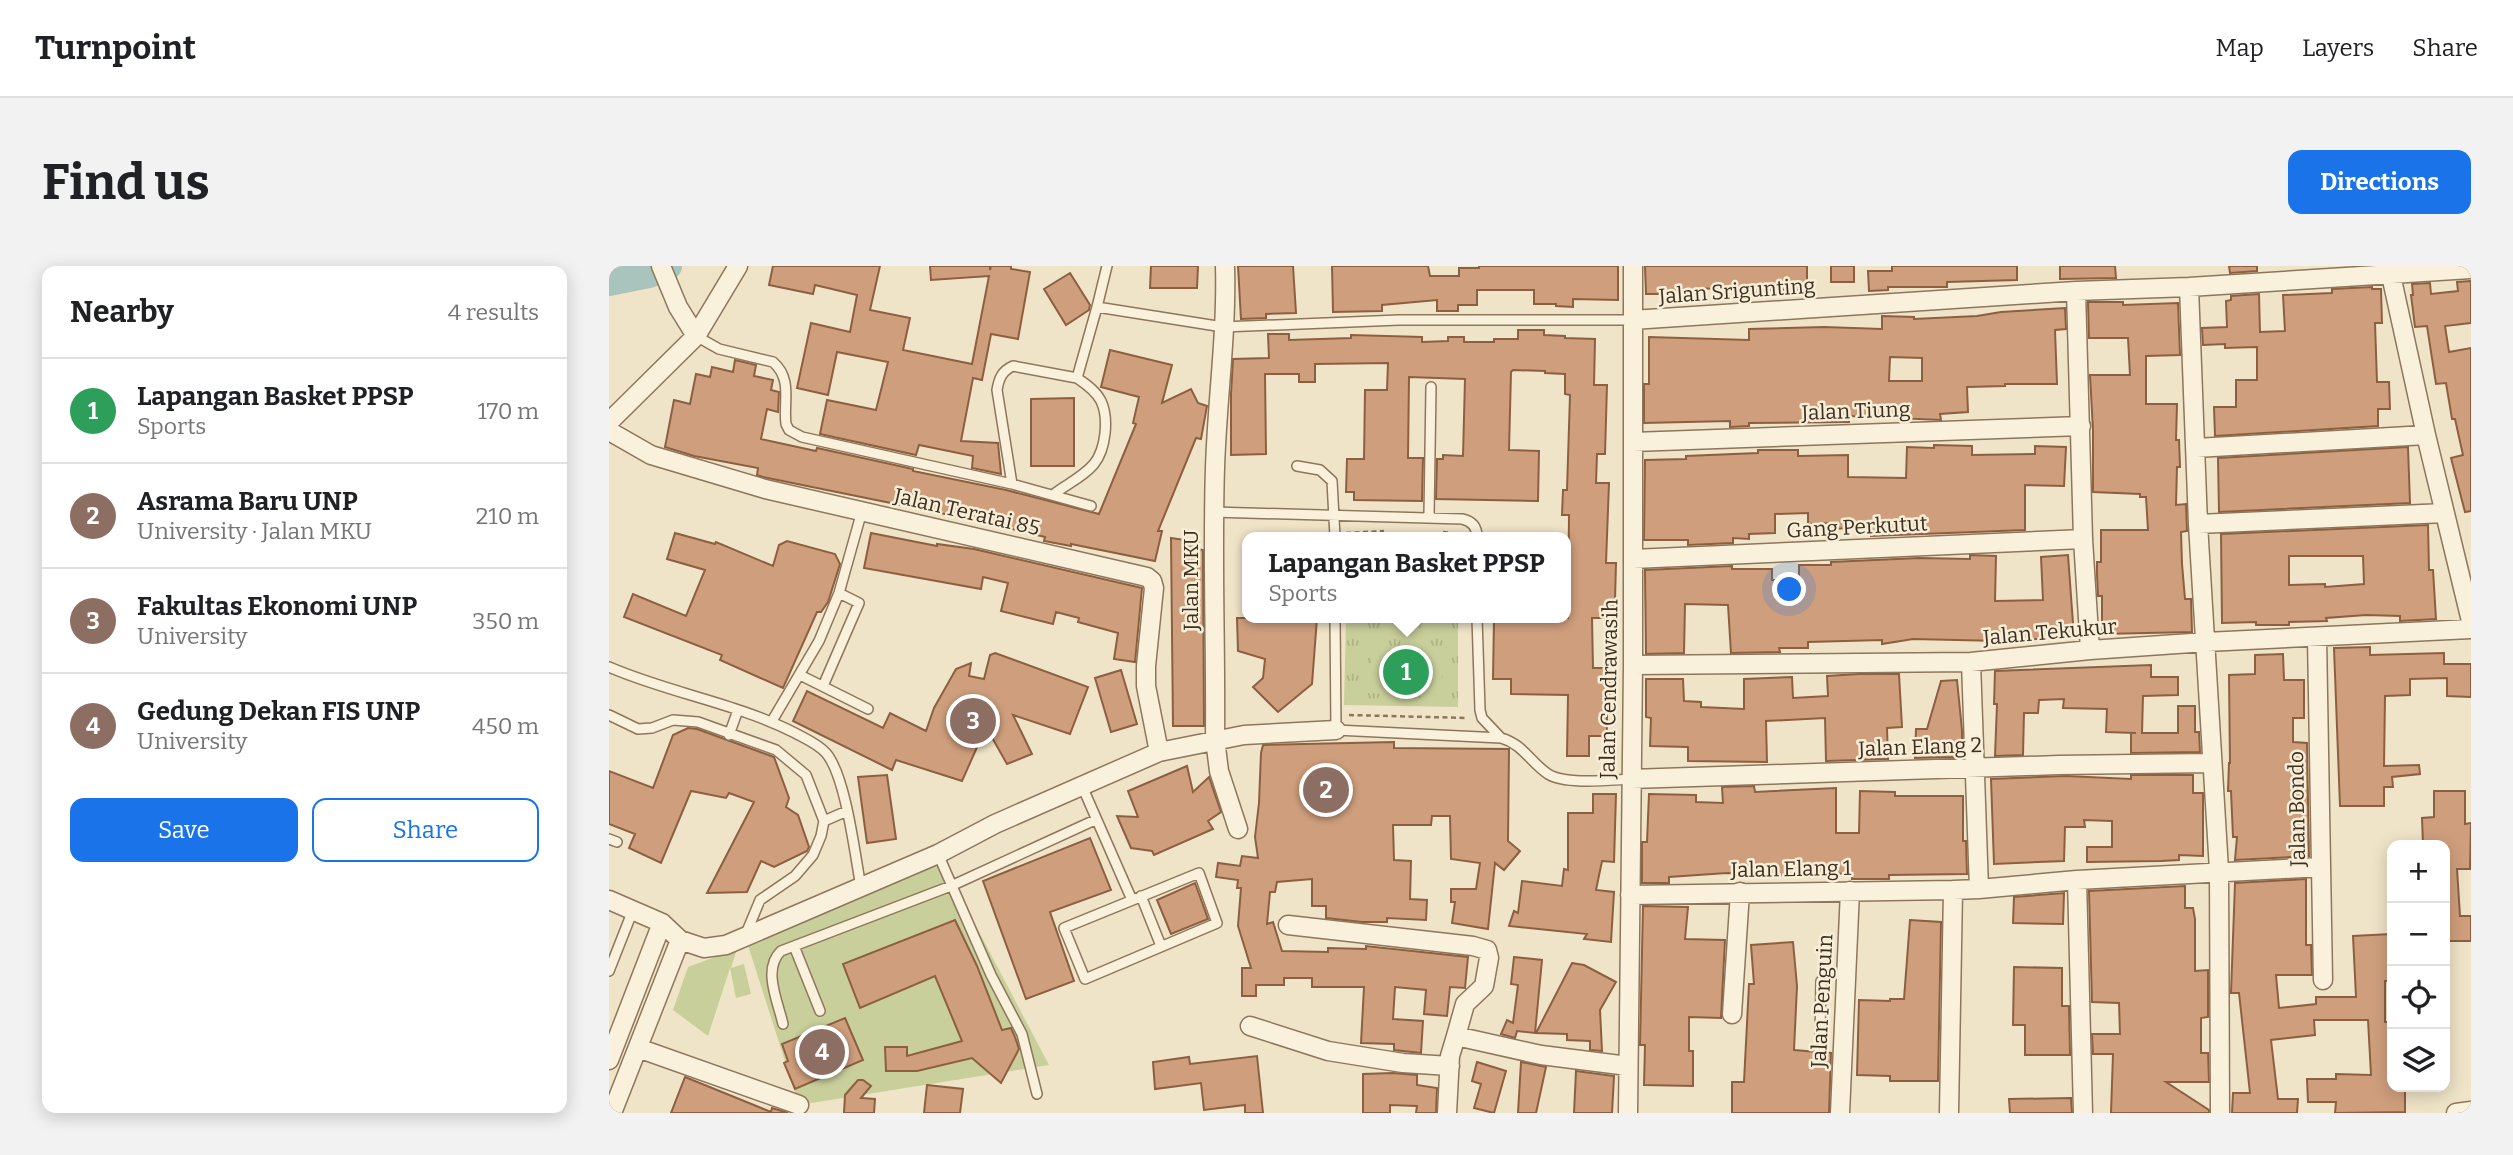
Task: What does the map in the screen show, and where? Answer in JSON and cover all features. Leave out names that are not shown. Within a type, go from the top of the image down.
[{"type":"street","points":[[661,266],[678,307],[696,337]]},
{"type":"street","points":[[609,422],[696,337],[738,266]]},
{"type":"street","name":"Jalan MKU","points":[[1225,266],[1213,512],[1215,739],[1219,771],[1238,829]]},
{"type":"street","name":"Jalan Cendrawasih","points":[[1628,1113],[1633,664],[1633,266]]},
{"type":"street","name":"Jalan Srigunting","points":[[1632,320],[2076,291],[2189,287],[2390,271],[2471,269]]},
{"type":"street","points":[[2390,271],[2471,621]]},
{"type":"street","points":[[2189,287],[2198,524],[2219,870],[2220,1113]]},
{"type":"street","points":[[2076,291],[2083,539],[2090,650]]},
{"type":"street","name":"Jalan Tiung","points":[[1633,442],[2081,426]]},
{"type":"street","name":"Jalan Teratai 85","points":[[609,431],[651,455],[765,489],[1147,577],[1154,588],[1146,686],[1159,752]]},
{"type":"street","points":[[2196,448],[2426,435]]},
{"type":"street","points":[[2198,524],[2445,513]]},
{"type":"street","name":"Gang Perkutut","points":[[1633,559],[2083,539]]},
{"type":"street","name":"Jalan Tekukur","points":[[1633,664],[1971,662],[2206,642],[2471,629]]},
{"type":"street","name":"Jalan Bondo","points":[[2317,637],[2323,980]]},
{"type":"street","points":[[1971,662],[1979,889]]},
{"type":"street","points":[[609,900],[662,923],[680,940],[704,948],[726,945],[938,854],[995,824],[1159,752],[1215,739],[1335,722]]},
{"type":"street","name":"Jalan Elang 2","points":[[1631,779],[2211,763]]},
{"type":"street","name":"Jalan Elang 1","points":[[1630,895],[1979,889],[2219,870],[2321,867]]},
{"type":"street","points":[[2077,880],[2083,1113]]},
{"type":"street","points":[[1949,1113],[1953,890]]},
{"type":"street","name":"Jalan Penguin","points":[[1840,1113],[1850,891]]},
{"type":"street","points":[[1732,1014],[1740,892]]},
{"type":"street","points":[[609,1060],[662,923]]},
{"type":"street","points":[[1288,925],[1473,946],[1487,950],[1489,958],[1484,986],[1465,1004],[1456,1036],[1450,1066],[1447,1113]]},
{"type":"street","points":[[612,1113],[680,940]]},
{"type":"street","points":[[1250,1026],[1328,1051],[1403,1063],[1450,1066]]},
{"type":"street","points":[[1456,1036],[1553,1057],[1628,1066]]},
{"type":"street","points":[[638,1048],[799,1105]]},
{"type":"street","points":[[2456,1113],[2471,1111]]},
{"type":"lane","points":[[1077,378],[1107,266]]},
{"type":"lane","points":[[1097,307],[1223,327],[1399,320],[1632,320]]},
{"type":"lane","points":[[696,337],[719,349],[773,362],[780,368],[786,384],[786,425],[794,434],[1013,484],[1091,506]]},
{"type":"lane","points":[[1013,484],[997,390],[998,380],[1004,370],[1020,366],[1077,378],[1101,400],[1104,418],[1101,452],[1092,467],[1054,494]]},
{"type":"lane","points":[[1429,516],[1431,387]]},
{"type":"lane","points":[[1297,466],[1320,470],[1332,481],[1338,532]]},
{"type":"lane","points":[[772,722],[819,641],[839,593],[862,512]]},
{"type":"lane","points":[[1213,512],[1429,516],[1468,520],[1476,532]]},
{"type":"lane","points":[[823,686],[859,603],[839,593]]},
{"type":"lane","points":[[1335,623],[1335,722],[1501,738],[1513,741],[1523,748],[1540,767],[1555,778],[1631,779]]},
{"type":"lane","points":[[1478,623],[1478,696],[1482,718],[1501,738]]},
{"type":"lane","points":[[609,667],[643,681],[682,691],[772,722],[810,741],[827,754],[837,774],[847,811],[861,887]]},
{"type":"lane","points":[[800,675],[868,709]]},
{"type":"lane","points":[[729,735],[737,710]]},
{"type":"lane","points":[[609,715],[638,729],[677,720],[698,722],[776,750],[806,775],[824,821],[821,836],[813,855],[795,876],[760,900],[745,936]]},
{"type":"lane","points":[[1082,786],[1095,820],[1161,946]]},
{"type":"lane","points":[[824,821],[847,811]]},
{"type":"lane","points":[[783,1024],[772,967],[776,955],[951,886],[1095,820]]},
{"type":"lane","points":[[938,854],[991,975],[1022,1034],[1037,1094]]},
{"type":"lane","points":[[1199,873],[1217,923],[1161,946],[1085,979],[1064,928],[1199,873]]},
{"type":"lane","points":[[609,971],[633,910]]},
{"type":"lane","points":[[794,946],[820,1011]]},
{"type":"lane","points":[[1820,1039],[1821,981]]},
{"type":"lane","points":[[1821,1013],[1843,1014]]},
{"type":"path","points":[[1348,532],[1394,530]]},
{"type":"path","points":[[1440,531],[1447,532]]},
{"type":"path","points":[[1335,722],[1472,718],[1485,721]]},
{"type":"green space","points":[[1346,623],[1458,623],[1458,707],[1344,705]]},
{"type":"green space","points":[[1372,647],[1443,651],[1441,697],[1369,693]]},
{"type":"green space","points":[[938,854],[1049,1065],[799,1105],[745,936]]},
{"type":"green space","points":[[737,949],[731,968],[744,964],[751,994],[736,998],[730,968],[708,1036],[673,1010],[688,967]]},
{"type":"building","points":[[773,266],[880,266],[870,310],[910,318],[903,350],[972,364],[989,276],[931,280],[930,266],[990,266],[990,270],[991,266],[1011,266],[1011,269],[1030,272],[1018,339],[991,334],[982,380],[973,378],[961,441],[998,443],[1001,474],[972,468],[973,456],[919,445],[916,455],[820,434],[827,400],[876,410],[888,362],[837,352],[828,395],[797,388],[811,323],[850,332],[857,295],[815,285],[813,294],[769,285]]},
{"type":"building","points":[[1151,266],[1198,266],[1197,288],[1150,288]]},
{"type":"building","points":[[1238,266],[1293,266],[1296,313],[1266,314],[1266,318],[1241,319]]},
{"type":"building","points":[[1332,266],[1428,266],[1430,276],[1459,276],[1459,268],[1479,266],[1618,266],[1618,300],[1573,299],[1573,307],[1556,306],[1534,304],[1534,290],[1477,290],[1477,305],[1458,305],[1458,311],[1437,311],[1437,300],[1382,305],[1382,311],[1333,312]]},
{"type":"building","points":[[1645,266],[1807,266],[1807,290],[1763,290],[1763,293],[1736,294],[1736,290],[1697,288],[1680,289],[1680,294],[1646,294]]},
{"type":"building","points":[[1831,266],[1854,266],[1854,282],[1831,282]]},
{"type":"building","points":[[1892,266],[2017,266],[2017,280],[1947,282],[1947,287],[1888,287],[1888,290],[1869,291],[1868,271],[1892,271]]},
{"type":"building","points":[[2060,266],[2115,266],[2116,278],[2060,279]]},
{"type":"building","points":[[2229,266],[2257,266],[2257,271],[2230,273]]},
{"type":"building","points":[[1070,273],[1090,305],[1089,310],[1066,325],[1044,289]]},
{"type":"building","points":[[2471,281],[2471,323],[2445,326],[2449,352],[2471,348],[2471,511],[2465,512],[2451,458],[2463,455],[2455,419],[2452,419],[2446,383],[2436,384],[2427,326],[2415,327],[2411,295],[2412,284],[2430,283],[2431,294],[2458,291],[2457,282]]},
{"type":"building","points":[[2332,289],[2381,289],[2382,323],[2375,323],[2377,382],[2389,382],[2390,409],[2378,409],[2378,426],[2215,436],[2214,407],[2236,407],[2236,380],[2257,380],[2257,347],[2225,348],[2225,344],[2203,345],[2202,328],[2227,327],[2226,301],[2231,300],[2231,296],[2259,294],[2260,332],[2285,331],[2283,295],[2332,293]]},
{"type":"building","points":[[2088,302],[2123,302],[2123,305],[2178,303],[2180,355],[2146,356],[2146,404],[2177,404],[2176,440],[2179,440],[2180,467],[2177,467],[2176,505],[2186,504],[2187,531],[2181,532],[2182,564],[2185,599],[2191,599],[2192,632],[2102,634],[2102,596],[2098,596],[2097,574],[2097,562],[2101,562],[2101,530],[2148,530],[2146,497],[2140,497],[2140,494],[2093,492],[2090,375],[2130,375],[2128,338],[2089,338]]},
{"type":"building","points":[[2065,308],[2066,329],[2055,330],[2057,384],[1967,387],[1968,412],[1940,414],[1941,420],[1849,416],[1849,422],[1749,423],[1749,426],[1730,427],[1730,421],[1644,423],[1644,384],[1649,384],[1649,337],[1749,340],[1749,329],[1882,329],[1882,316],[1914,319]],"holes":[[[1890,357],[1922,358],[1922,381],[1889,381]]]},
{"type":"building","points":[[1518,330],[1544,330],[1544,335],[1595,339],[1594,385],[1607,385],[1605,454],[1597,454],[1596,483],[1609,483],[1606,563],[1616,563],[1615,600],[1612,618],[1592,618],[1593,668],[1609,668],[1610,699],[1607,699],[1607,736],[1589,736],[1589,756],[1567,756],[1568,695],[1511,694],[1511,679],[1493,679],[1494,623],[1571,623],[1571,532],[1569,532],[1569,515],[1562,515],[1563,490],[1567,490],[1570,395],[1565,394],[1565,374],[1545,371],[1511,372],[1509,450],[1539,451],[1538,501],[1436,499],[1437,459],[1443,459],[1443,455],[1463,456],[1465,379],[1409,377],[1408,458],[1423,458],[1422,501],[1354,500],[1354,492],[1346,492],[1347,459],[1364,459],[1365,390],[1387,390],[1388,363],[1315,364],[1315,382],[1299,382],[1299,374],[1265,374],[1266,454],[1231,455],[1233,359],[1269,358],[1268,334],[1289,334],[1289,340],[1351,338],[1351,335],[1422,337],[1422,342],[1448,341],[1448,337],[1464,337],[1464,342],[1518,339]]},
{"type":"building","points":[[1110,350],[1172,365],[1162,403],[1191,389],[1198,403],[1207,406],[1201,439],[1196,438],[1158,531],[1162,531],[1155,561],[1044,541],[1045,537],[984,522],[763,477],[757,475],[758,468],[694,456],[665,447],[674,400],[690,404],[696,374],[710,377],[712,367],[733,372],[735,360],[756,365],[754,376],[773,380],[771,390],[779,392],[778,412],[767,409],[761,439],[913,469],[1099,514],[1136,424],[1133,423],[1139,397],[1101,387]]},
{"type":"building","points":[[1074,398],[1074,466],[1031,466],[1031,399]]},
{"type":"building","points":[[1934,445],[1972,446],[1972,455],[2035,454],[2035,446],[2066,447],[2064,486],[2025,485],[2025,530],[1871,536],[1871,527],[1831,529],[1831,523],[1808,524],[1808,513],[1775,514],[1775,533],[1749,534],[1749,539],[1733,538],[1733,543],[1688,545],[1688,540],[1644,540],[1645,460],[1758,453],[1758,450],[1798,450],[1798,456],[1848,455],[1848,477],[1906,478],[1907,447],[1934,448]]},
{"type":"building","points":[[2408,447],[2410,503],[2219,512],[2218,458]]},
{"type":"building","points":[[2428,525],[2429,570],[2433,570],[2436,619],[2400,621],[2400,616],[2366,615],[2326,618],[2327,621],[2289,622],[2289,625],[2222,623],[2221,534]],"holes":[[[2289,556],[2363,556],[2364,584],[2325,587],[2325,584],[2289,585]]]},
{"type":"building","points":[[675,533],[715,544],[716,542],[773,566],[779,545],[787,541],[835,554],[840,564],[828,602],[821,612],[817,612],[783,688],[720,660],[722,655],[624,617],[633,594],[686,616],[705,570],[667,559]]},
{"type":"building","points":[[871,533],[937,546],[974,549],[1142,588],[1135,662],[1114,659],[1118,633],[1078,622],[1079,618],[1056,612],[1053,624],[1001,611],[1008,583],[983,577],[981,589],[864,568]]},
{"type":"building","points":[[1171,538],[1199,542],[1198,549],[1203,550],[1204,726],[1173,726]]},
{"type":"building","points":[[1970,555],[1996,556],[1995,601],[2043,600],[2041,557],[2068,555],[2074,637],[2000,641],[1913,639],[1882,644],[1882,640],[1808,642],[1808,648],[1779,648],[1780,652],[1731,653],[1728,605],[1685,604],[1684,653],[1646,654],[1645,570],[1732,566],[1732,569],[1772,569],[1772,580],[1799,580],[1799,565],[1919,558],[1970,559]]},
{"type":"building","points":[[1237,618],[1242,618],[1242,623],[1317,623],[1312,684],[1278,712],[1253,687],[1263,678],[1265,659],[1238,651]]},
{"type":"building","points":[[2370,647],[2370,655],[2444,653],[2444,664],[2471,664],[2471,697],[2447,696],[2447,678],[2410,679],[2410,695],[2385,696],[2384,766],[2419,765],[2420,774],[2392,777],[2393,787],[2384,787],[2384,806],[2340,806],[2334,648]]},
{"type":"building","points":[[995,653],[1088,687],[1070,734],[1013,715],[1032,754],[1007,764],[986,727],[962,781],[896,760],[892,770],[793,721],[807,691],[883,728],[890,713],[926,731],[934,708],[956,669],[971,663],[969,676],[984,679],[990,655]]},
{"type":"building","points":[[2283,654],[2284,680],[2304,680],[2304,718],[2293,718],[2293,742],[2307,743],[2309,856],[2235,860],[2237,837],[2233,837],[2231,791],[2228,791],[2229,675],[2255,674],[2255,655]]},
{"type":"building","points":[[2151,665],[2151,677],[2178,677],[2178,695],[2143,696],[2142,733],[2178,733],[2178,706],[2195,706],[2195,732],[2199,732],[2200,752],[2131,753],[2131,733],[2136,733],[2106,732],[2107,709],[2063,708],[2064,699],[2039,700],[2038,713],[2024,713],[2023,755],[1995,756],[1995,671]]},
{"type":"building","points":[[1121,670],[1137,724],[1111,732],[1095,678]]},
{"type":"building","points":[[1899,674],[1902,727],[1887,728],[1888,759],[1826,761],[1825,718],[1766,721],[1767,762],[1688,761],[1688,747],[1650,746],[1651,718],[1646,717],[1646,679],[1683,679],[1684,701],[1701,702],[1701,707],[1744,709],[1744,679],[1792,677],[1793,698],[1828,696],[1827,676]]},
{"type":"building","points":[[1957,680],[1962,757],[1915,758],[1916,729],[1927,729],[1941,681]]},
{"type":"building","points":[[688,728],[774,757],[789,798],[786,807],[798,815],[809,847],[807,851],[774,867],[761,861],[747,892],[707,893],[754,802],[729,793],[726,798],[691,791],[661,863],[629,848],[635,834],[609,824],[609,771],[653,788],[673,735]]},
{"type":"building","points":[[1394,742],[1394,748],[1509,749],[1508,841],[1520,851],[1504,870],[1495,863],[1488,929],[1452,923],[1455,902],[1451,902],[1451,889],[1476,889],[1480,863],[1451,859],[1450,816],[1432,816],[1431,825],[1393,825],[1394,860],[1411,861],[1410,899],[1427,900],[1426,920],[1387,918],[1387,922],[1362,922],[1326,918],[1326,906],[1312,906],[1312,879],[1277,882],[1275,892],[1270,892],[1267,924],[1273,922],[1282,951],[1328,952],[1328,948],[1366,949],[1366,946],[1468,957],[1465,988],[1450,987],[1447,1016],[1424,1014],[1426,990],[1395,987],[1393,1019],[1423,1021],[1421,1053],[1394,1050],[1394,1044],[1361,1043],[1364,987],[1312,987],[1312,978],[1284,978],[1284,985],[1256,985],[1256,996],[1242,996],[1242,968],[1251,968],[1238,926],[1241,888],[1237,888],[1238,880],[1216,877],[1218,863],[1240,866],[1242,856],[1258,858],[1255,837],[1263,745]]},
{"type":"building","points":[[1187,766],[1193,792],[1209,777],[1221,812],[1208,821],[1213,829],[1154,855],[1152,851],[1131,848],[1117,816],[1138,817],[1128,791]]},
{"type":"building","points":[[887,775],[896,839],[867,843],[858,777]]},
{"type":"building","points":[[2131,775],[2193,775],[2193,793],[2203,793],[2203,856],[2179,855],[2179,860],[2161,861],[2087,862],[2087,847],[2112,847],[2112,821],[2084,820],[2085,827],[2065,827],[2064,861],[1994,864],[1991,779],[2066,776],[2131,779]]},
{"type":"building","points":[[1754,786],[1755,792],[1836,788],[1836,833],[1859,833],[1860,791],[1895,792],[1895,796],[1963,796],[1963,841],[1966,841],[1967,874],[1889,875],[1889,879],[1852,879],[1852,874],[1817,873],[1817,877],[1727,873],[1669,877],[1669,883],[1642,883],[1642,842],[1647,842],[1649,794],[1696,795],[1696,802],[1723,803],[1722,787]]},
{"type":"building","points":[[2434,791],[2465,791],[2465,824],[2471,823],[2470,869],[2457,869],[2460,916],[2471,916],[2471,941],[2450,941],[2450,840],[2423,840],[2422,818],[2434,817]]},
{"type":"building","points":[[1593,794],[1616,794],[1614,862],[1602,861],[1596,890],[1614,892],[1611,942],[1584,939],[1587,934],[1509,926],[1514,911],[1518,913],[1522,881],[1562,886],[1564,869],[1568,870],[1568,813],[1593,813]]},
{"type":"building","points":[[1090,838],[1111,890],[1050,912],[1074,981],[1026,999],[983,881]]},
{"type":"building","points":[[2306,879],[2306,945],[2311,945],[2312,975],[2276,975],[2279,1008],[2316,1004],[2316,997],[2356,997],[2353,936],[2387,934],[2387,1092],[2405,1092],[2405,1112],[2335,1113],[2336,1102],[2308,1102],[2307,1079],[2336,1079],[2336,1074],[2371,1075],[2368,1020],[2314,1020],[2315,1035],[2271,1040],[2278,1099],[2298,1099],[2297,1113],[2232,1113],[2233,1093],[2250,1093],[2239,993],[2231,993],[2235,883]]},
{"type":"building","points":[[1195,883],[1208,919],[1171,934],[1157,900]]},
{"type":"building","points":[[2185,886],[2185,908],[2193,908],[2195,919],[2195,971],[2208,970],[2208,1017],[2201,1018],[2201,1053],[2208,1053],[2209,1082],[2166,1082],[2209,1110],[2209,1113],[2111,1113],[2113,1054],[2093,1054],[2092,1034],[2120,1034],[2119,1003],[2092,1002],[2089,891]]},
{"type":"building","points":[[2064,893],[2063,924],[2013,923],[2014,897]]},
{"type":"building","points":[[1643,906],[1688,907],[1685,939],[1725,940],[1721,1018],[1689,1017],[1693,1086],[1644,1085],[1645,1045],[1640,1045]]},
{"type":"building","points":[[955,920],[977,966],[1002,1030],[1011,1028],[1019,1049],[1001,1083],[972,1058],[917,1071],[886,1071],[885,1047],[907,1047],[907,1056],[962,1041],[935,976],[860,1008],[843,964]]},
{"type":"building","points":[[1910,920],[1941,922],[1938,1081],[1890,1081],[1890,1076],[1857,1075],[1859,1000],[1904,999]]},
{"type":"building","points":[[1793,942],[1797,986],[1794,1050],[1831,1053],[1829,1113],[1732,1113],[1732,1082],[1744,1082],[1749,984],[1754,984],[1751,945]]},
{"type":"building","points":[[1514,957],[1542,960],[1535,1033],[1517,1031],[1515,1038],[1501,1034],[1507,1020],[1513,1023],[1518,985],[1511,984]]},
{"type":"building","points":[[1572,963],[1584,965],[1616,982],[1600,1010],[1602,1051],[1590,1050],[1590,1041],[1567,1040],[1567,1034],[1536,1033]]},
{"type":"building","points":[[2014,967],[2062,968],[2062,1006],[2069,1006],[2070,1055],[2025,1055],[2025,1025],[2013,1025]]},
{"type":"building","points":[[845,1018],[863,1060],[795,1089],[784,1063],[788,1061],[782,1044]]},
{"type":"building","points":[[1257,1056],[1263,1113],[1245,1113],[1245,1105],[1204,1110],[1201,1083],[1155,1089],[1153,1062],[1189,1057],[1190,1064]]},
{"type":"building","points":[[1477,1062],[1506,1071],[1494,1113],[1474,1108],[1481,1084],[1472,1081]]},
{"type":"building","points":[[1521,1062],[1546,1067],[1536,1113],[1518,1113]]},
{"type":"building","points":[[1576,1071],[1614,1076],[1612,1113],[1574,1113]]},
{"type":"building","points":[[1363,1074],[1417,1075],[1417,1085],[1437,1088],[1436,1113],[1416,1113],[1417,1106],[1390,1105],[1390,1113],[1363,1113]]},
{"type":"building","points":[[685,1077],[771,1112],[772,1108],[788,1113],[671,1113]]},
{"type":"building","points":[[858,1080],[871,1086],[861,1098],[875,1099],[874,1113],[844,1113],[845,1095]]},
{"type":"building","points":[[927,1085],[963,1089],[960,1113],[924,1113]]},
{"type":"building","points":[[2071,1098],[2072,1113],[2010,1113],[2009,1099]]},
{"type":"waterway","points":[[609,282],[649,274],[668,266]]},
{"type":"place","name":"Lapangan Basket PPSP","points":[[1406,672]]},
{"type":"place","name":"Fakultas Ekonomi UNP","points":[[973,721]]},
{"type":"place","name":"Asrama Baru UNP","points":[[1326,790]]},
{"type":"place","name":"Gedung Dekan FIS UNP","points":[[822,1052]]}]
